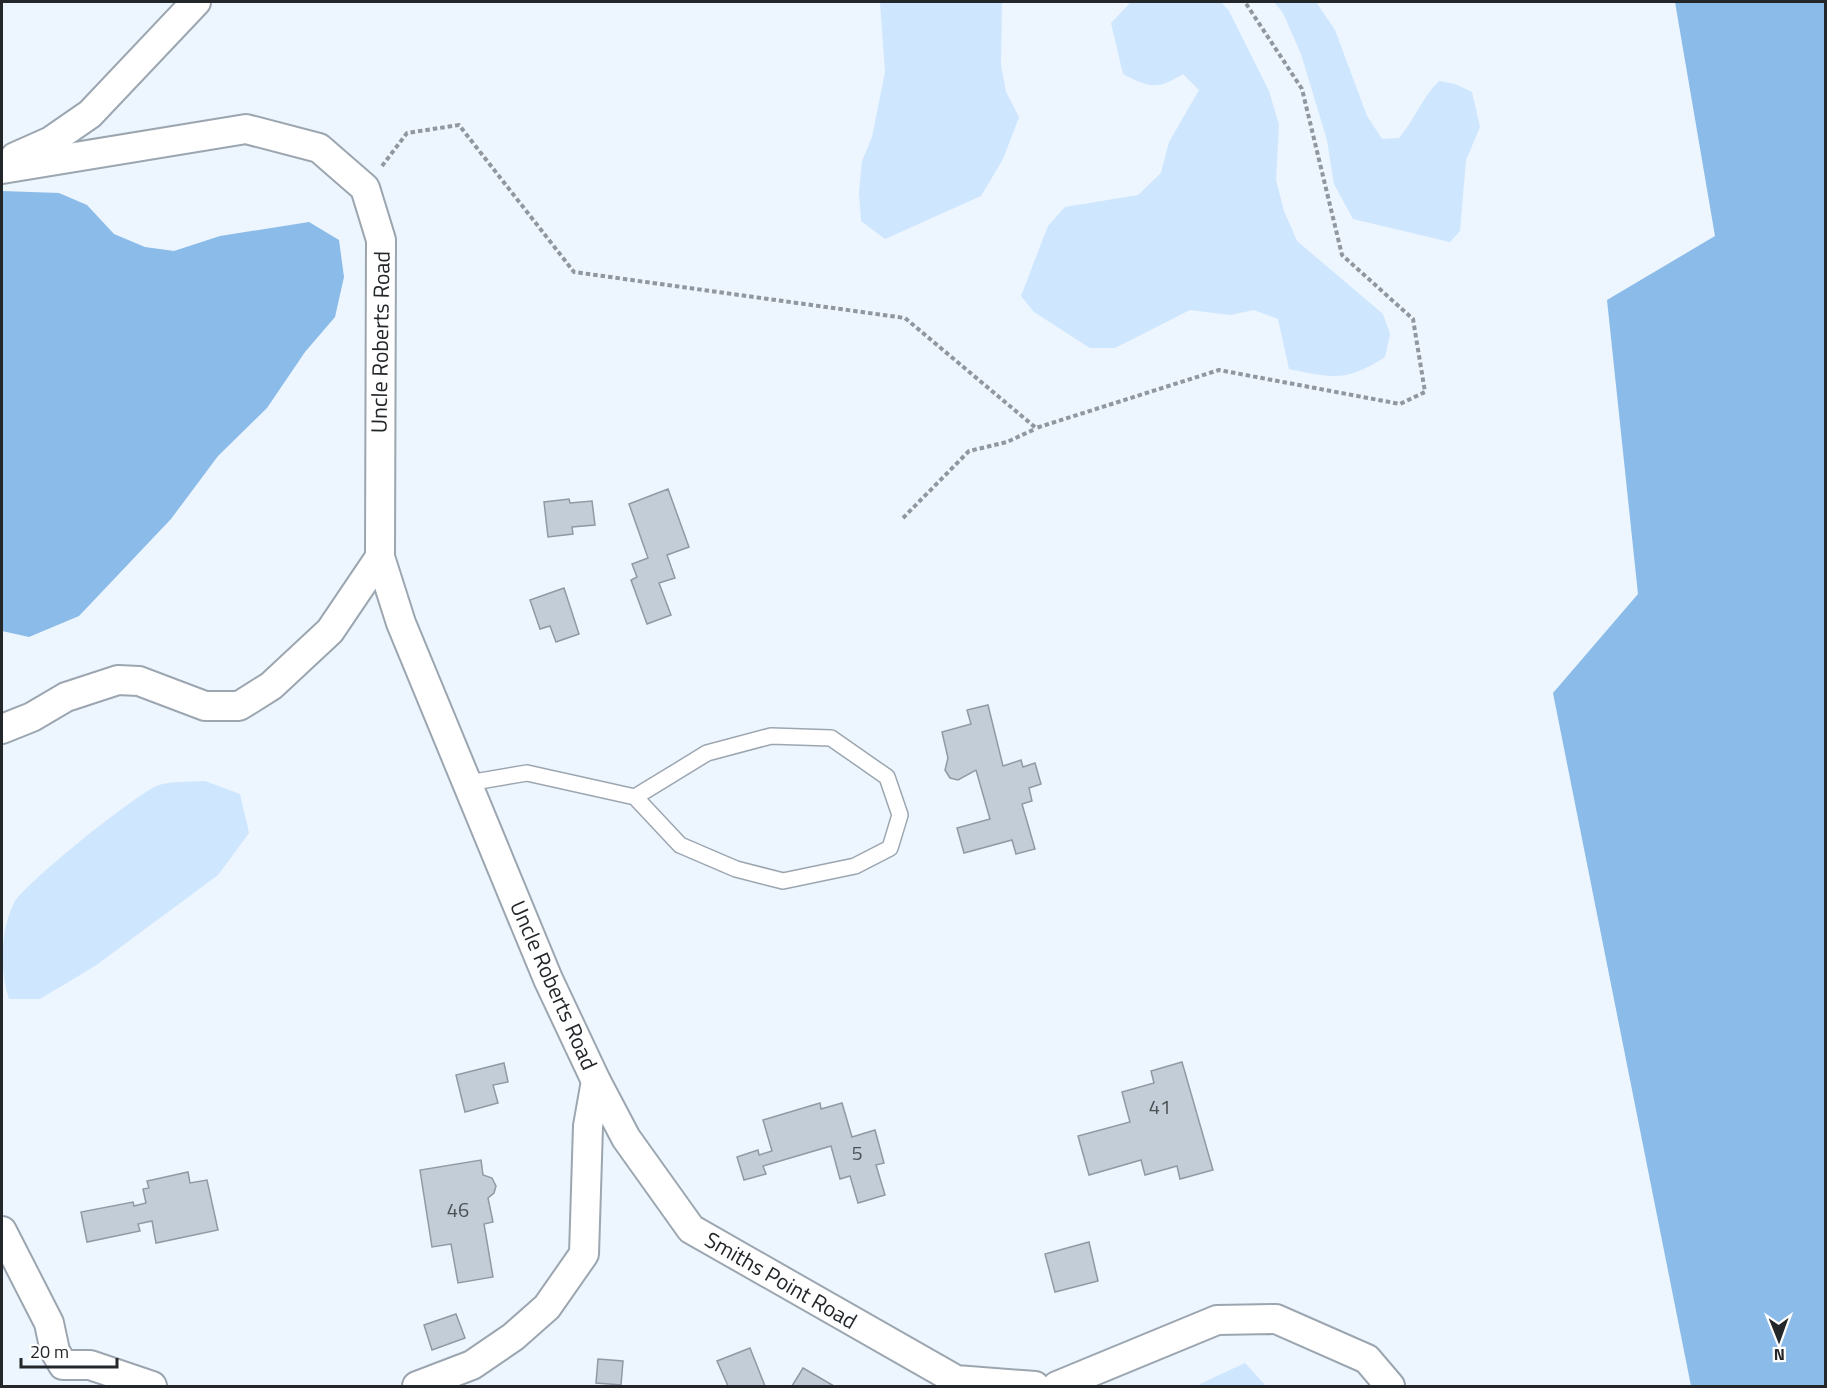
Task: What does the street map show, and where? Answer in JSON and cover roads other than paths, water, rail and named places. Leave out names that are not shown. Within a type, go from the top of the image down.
[{"type":"street","points":[[2,164],[51,141],[90,114],[196,2]]},
{"type":"street","name":"Uncle Roberts Road","points":[[2,169],[246,129],[319,148],[365,188],[381,240],[380,558],[401,623],[549,979],[596,1081],[588,1126],[584,1254],[547,1307],[513,1337],[472,1365],[417,1386]]},
{"type":"street","points":[[2,729],[32,717],[66,697],[118,680],[139,681],[205,706],[239,706],[271,686],[330,632],[380,558]]},
{"type":"street","name":"Smiths Point Road","points":[[596,1081],[626,1138],[691,1229],[956,1380],[1035,1386]]},
{"type":"street","points":[[2,1231],[48,1323],[55,1351],[63,1365],[90,1365],[152,1386]]},
{"type":"street","points":[[1057,1386],[1217,1320],[1276,1319],[1367,1359],[1390,1386]]},
{"type":"lane","points":[[468,783],[527,773],[635,797],[680,845],[735,869],[783,881],[855,866],[890,848],[900,815],[887,777],[831,738],[771,736],[707,753],[635,797]]},
{"type":"water","points":[[1675,2],[1825,2],[1825,1386],[1691,1386],[1553,693],[1638,594],[1607,300],[1715,236]]},
{"type":"water","points":[[2,191],[59,193],[87,205],[114,234],[145,247],[174,251],[220,236],[309,222],[339,240],[344,277],[335,317],[305,352],[267,408],[218,456],[171,519],[79,616],[29,637],[2,631]]}]
